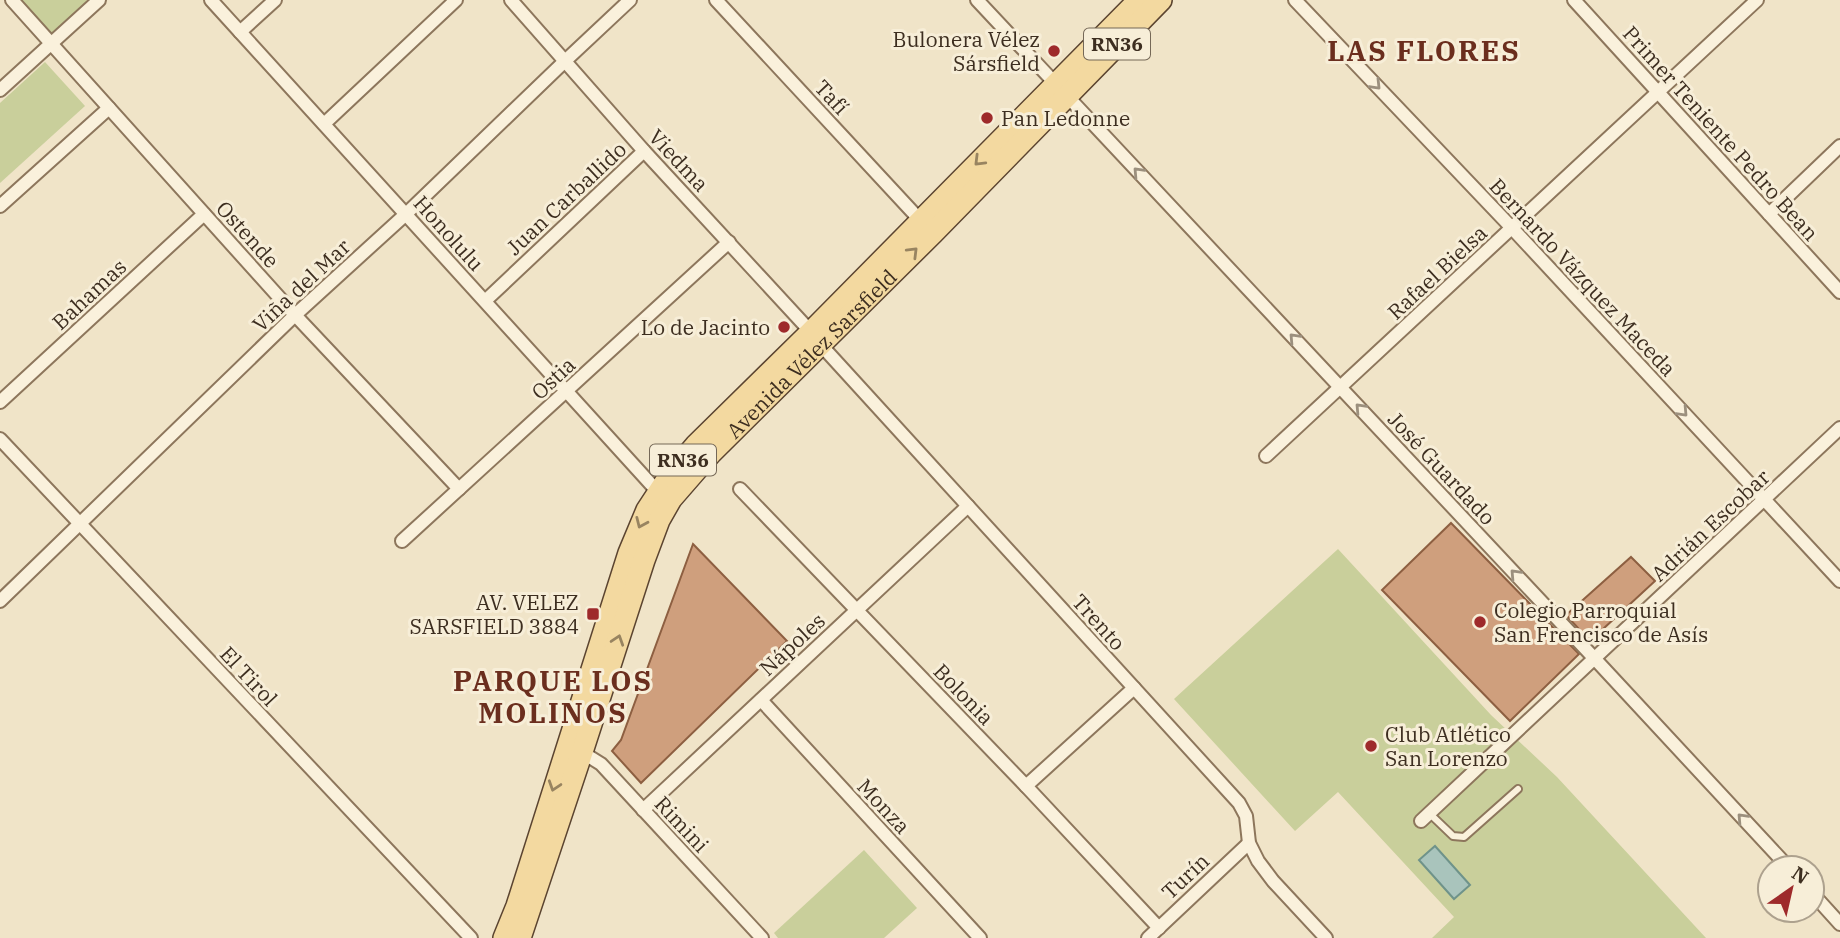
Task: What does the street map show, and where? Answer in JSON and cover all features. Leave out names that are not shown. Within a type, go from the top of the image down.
[{"type":"main road","name":"Avenida Vélez Sarsfield","points":[[520,938],[629,553],[647,510],[668,478],[696,445],[816,338],[1061,89],[1139,0]]},
{"type":"main road","name":"Avenida Vélez Sarsfield","points":[[504,938],[659,520],[671,499],[920,220],[1161,0]]},
{"type":"street","name":"Ostende","points":[[12,0],[295,315],[459,489]]},
{"type":"street","points":[[0,90],[99,0]]},
{"type":"street","name":"Honolulu","points":[[211,0],[659,492]]},
{"type":"street","points":[[240,32],[275,0]]},
{"type":"street","points":[[324,124],[456,0]]},
{"type":"street","name":"Viedma","points":[[511,0],[644,151],[816,338]]},
{"type":"street","name":"Viña del Mar","points":[[0,601],[295,315],[406,214],[630,0]]},
{"type":"street","name":"Tafí","points":[[716,0],[920,220]]},
{"type":"street","name":"José Guardado","points":[[978,0],[1775,854]]},
{"type":"street","name":"Bernardo Vázquez Maceda","points":[[1295,0],[1512,228],[1840,581]]},
{"type":"street","name":"Primer Teniente Pedro Bean","points":[[1574,0],[1840,292]]},
{"type":"street","name":"Rafael Bielsa","points":[[1266,456],[1756,0]]},
{"type":"street","points":[[0,206],[109,108]]},
{"type":"street","points":[[1769,214],[1840,146]]},
{"type":"street","name":"Juan Carballido","points":[[485,301],[644,151]]},
{"type":"street","name":"Bahamas","points":[[0,402],[204,214]]},
{"type":"street","name":"Ostia","points":[[402,541],[729,242]]},
{"type":"street","name":"Trento","points":[[816,338],[1239,803],[1246,816],[1249,843],[1258,861],[1326,938]]},
{"type":"street","name":"Adrián Escobar","points":[[1425,817],[1840,428]]},
{"type":"street","name":"El Tirol","points":[[0,439],[471,938]]},
{"type":"street","name":"Bolonia","points":[[740,489],[1159,928]]},
{"type":"street","name":"Nápoles","points":[[643,810],[968,506]]},
{"type":"street","points":[[1026,786],[1134,688]]},
{"type":"street","name":"Monza","points":[[761,700],[980,938]]},
{"type":"street","name":"Rimini","points":[[575,748],[601,764],[762,938]]},
{"type":"street","name":"Turín","points":[[1148,938],[1249,843]]},
{"type":"street","points":[[1826,908],[1840,924]]},
{"type":"lane","points":[[1425,817],[1452,836],[1464,837],[1518,789]]},
{"type":"green space","points":[[17,0],[86,0],[90,3],[52,38]]},
{"type":"green space","points":[[45,62],[85,106],[0,183],[0,103]]},
{"type":"green space","name":"Club Atlético San Lorenzo","points":[[1338,549],[1491,715],[1557,777],[1706,938],[1432,938],[1454,917],[1338,792],[1295,831],[1174,699]]},
{"type":"green space","points":[[864,850],[917,908],[884,938],[778,938],[774,933]]},
{"type":"water","points":[[1435,846],[1470,885],[1454,899],[1419,860]]},
{"type":"building","name":"Colegio Parroquial San Frencisco de Asís","points":[[1451,523],[1579,654],[1510,721],[1382,590]]},
{"type":"building","points":[[693,544],[787,641],[641,783],[612,751],[621,740]]},
{"type":"building","points":[[1631,557],[1655,581],[1590,641],[1566,615]]},
{"type":"place","name":"Bulonera Vélez Sársfield","points":[[1054,51]]},
{"type":"place","name":"Pan Ledonne","points":[[987,118]]},
{"type":"place","name":"Lo de Jacinto","points":[[784,327]]},
{"type":"place","name":"AV. VELEZ SARSFIELD 3884","points":[[593,614]]},
{"type":"place","name":"Colegio Parroquial San Frencisco de Asís","points":[[1480,622]]},
{"type":"place","name":"Club Atlético San Lorenzo","points":[[1371,746]]},
{"type":"district","name":"LAS FLORES","points":[[1424,50]]},
{"type":"district","name":"PARQUE LOS MOLINOS","points":[[553,696]]}]
